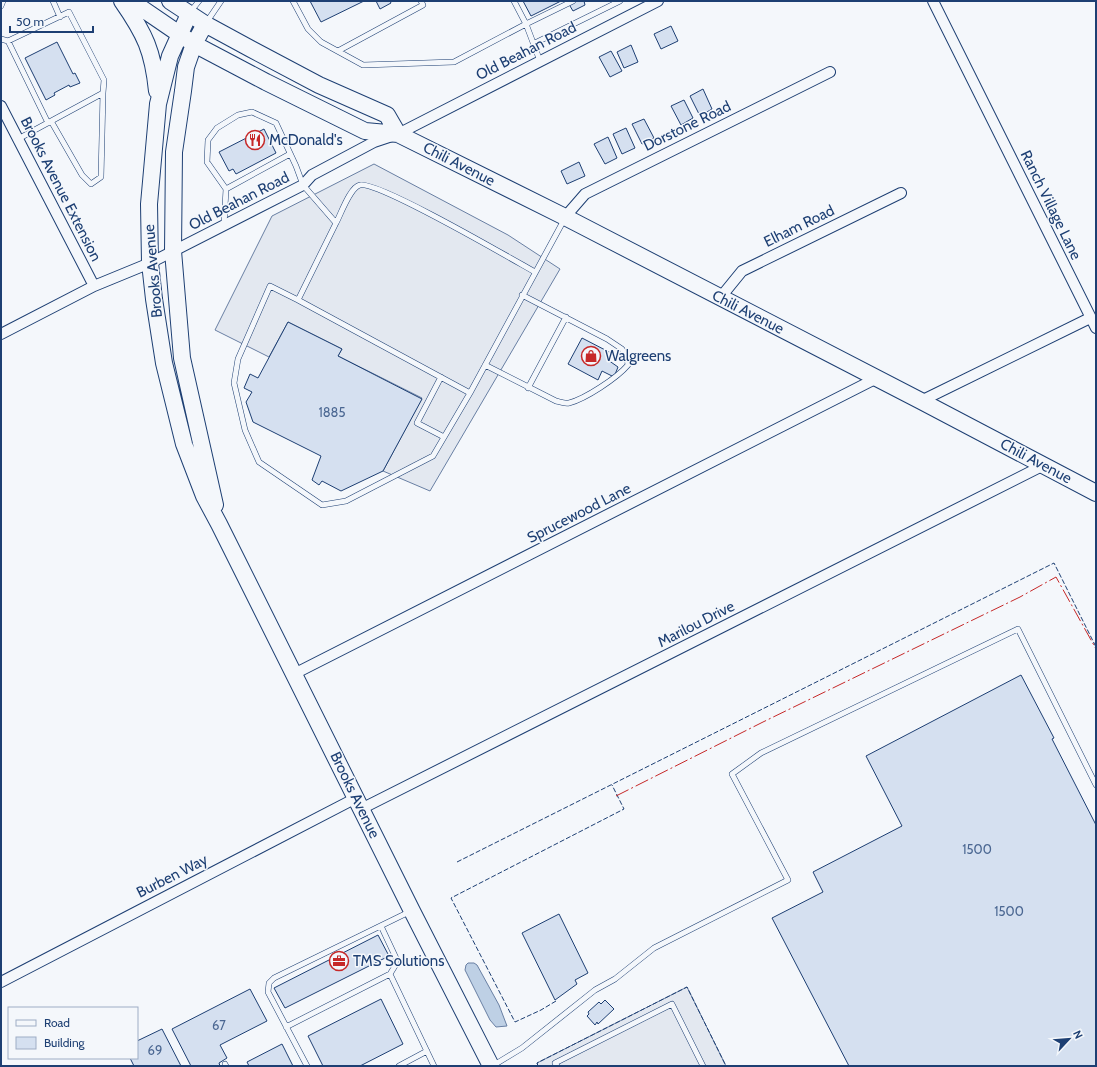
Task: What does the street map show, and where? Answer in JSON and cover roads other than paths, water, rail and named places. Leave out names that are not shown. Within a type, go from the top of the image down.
[{"type":"main road","points":[[122,1],[137,23],[147,42],[154,67],[158,104]]},
{"type":"main road","name":"Chili Avenue","points":[[131,1],[179,35],[266,82],[365,131],[398,134],[877,378],[1096,493]]},
{"type":"main road","points":[[170,1],[194,7],[205,24],[319,85],[387,115],[398,134]]},
{"type":"main road","name":"Brooks Avenue","points":[[194,7],[170,56],[158,104],[149,204],[150,264],[154,299],[164,363],[184,444],[204,496],[220,524],[412,911],[492,1066]]},
{"type":"main road","name":"Brooks Avenue","points":[[205,24],[194,44],[186,67],[174,152],[172,251],[182,358],[220,524]]},
{"type":"street","name":"Old Beahan Road","points":[[1,334],[94,286],[150,264],[172,251],[303,185],[318,172],[374,142],[398,134],[658,1]]},
{"type":"street","name":"Ranch Village Lane","points":[[933,1],[1096,328]]},
{"type":"street","name":"Dorstone Road","points":[[565,218],[585,194],[830,72]]},
{"type":"street","name":"Brooks Avenue Extension","points":[[1,106],[94,286]]},
{"type":"street","name":"Elham Road","points":[[720,298],[742,271],[901,193]]},
{"type":"street","points":[[921,401],[1090,318]]},
{"type":"street","name":"Sprucewood Lane","points":[[294,674],[877,378]]},
{"type":"street","name":"Marilou Drive","points":[[359,804],[1044,465]]},
{"type":"street","name":"Burben Way","points":[[1,982],[359,804]]},
{"type":"lane","points":[[1,6],[3,1]]},
{"type":"lane","points":[[53,1],[60,17]]},
{"type":"lane","points":[[205,24],[221,1]]},
{"type":"lane","points":[[293,1],[308,29],[321,42],[363,65],[454,62],[573,1]]},
{"type":"lane","points":[[338,51],[423,5],[421,1]]},
{"type":"lane","points":[[514,1],[535,43],[540,61]]},
{"type":"lane","points":[[535,43],[620,1]]},
{"type":"lane","points":[[1,39],[8,41],[69,12],[104,80],[101,177],[91,184],[82,175],[50,122],[8,41]]},
{"type":"lane","points":[[18,139],[103,93]]},
{"type":"lane","points":[[224,225],[226,189],[207,162],[208,140],[217,128],[238,115],[252,112],[276,122],[303,185],[336,223]]},
{"type":"lane","points":[[226,189],[290,154]]},
{"type":"lane","points":[[298,300],[353,188],[359,185],[367,184],[405,201],[535,272]]},
{"type":"lane","points":[[470,393],[270,286],[238,359],[234,383],[245,430],[260,462],[322,505],[346,501],[434,456],[470,393],[565,218]]},
{"type":"lane","points":[[485,365],[556,401],[568,403],[607,383],[622,372],[628,365],[627,358],[622,349],[607,339],[522,295]]},
{"type":"lane","points":[[528,388],[566,318]]},
{"type":"lane","points":[[441,377],[417,423],[444,437]]},
{"type":"lane","points":[[492,1066],[522,1048],[595,990],[615,979],[654,948],[788,880],[732,774],[760,753],[1018,630],[1096,785]]},
{"type":"lane","points":[[307,1066],[268,992],[269,983],[274,978],[412,911]]},
{"type":"lane","points":[[286,1027],[390,974],[395,966],[396,958],[381,926]]},
{"type":"lane","points":[[390,974],[434,1066]]},
{"type":"lane","points":[[557,1066],[556,1063],[672,1004],[703,1066]]},
{"type":"lane","points":[[398,1066],[427,1051]]},
{"type":"water","points":[[468,963],[474,963],[477,965],[499,1005],[507,1026],[496,1027],[490,1020],[465,970]]},
{"type":"place","name":"McDonald's","points":[[255,140]]},
{"type":"place","name":"Walgreens","points":[[591,356]]},
{"type":"place","name":"TMS Solutions","points":[[339,961]]}]
